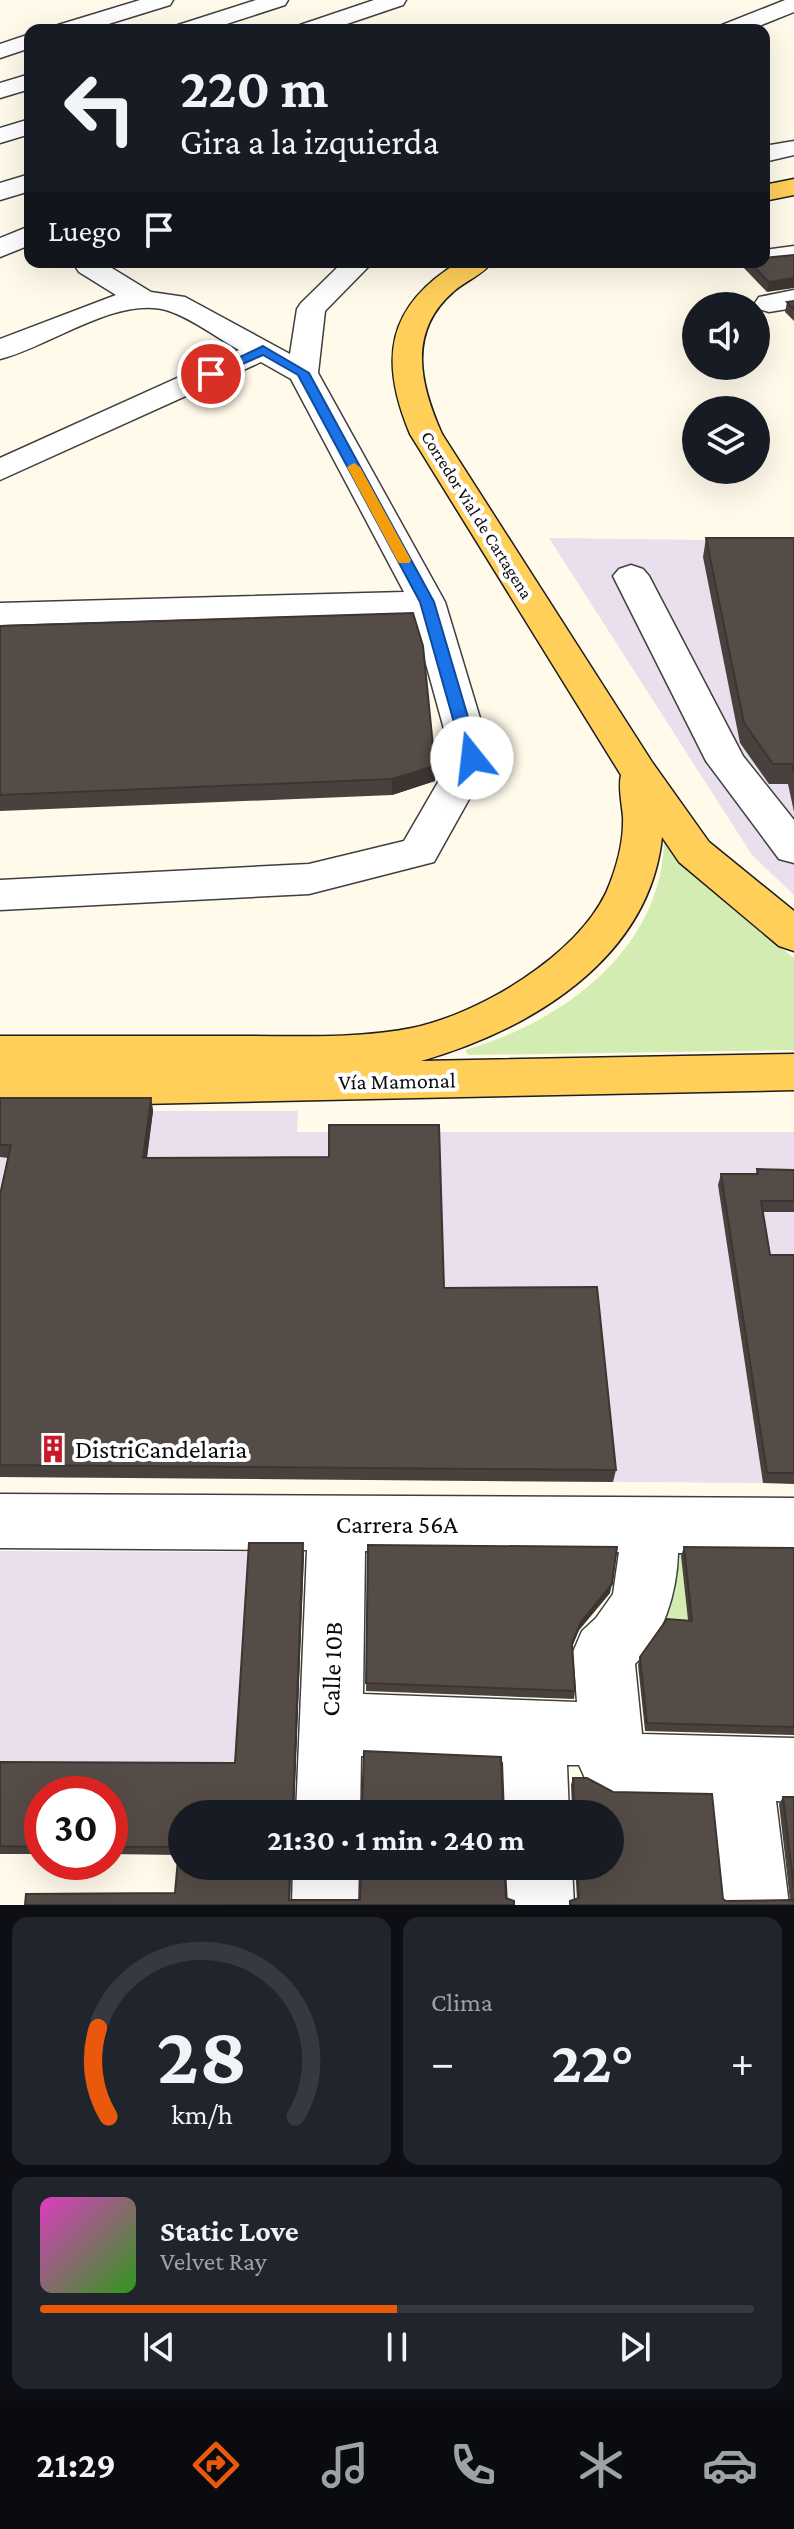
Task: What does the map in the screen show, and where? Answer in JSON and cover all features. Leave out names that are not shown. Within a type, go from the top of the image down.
[{"type":"main road","points":[[770,192],[794,187]]},
{"type":"main road","name":"Corredor Vial de Cartagena","points":[[469,268],[444,284],[427,302],[408,335],[404,369],[412,406],[426,434],[638,771],[694,852],[794,935]]},
{"type":"main road","name":"Corredor Vial de Cartagena","points":[[401,1048],[458,1032],[508,1009],[553,982],[589,950],[616,915],[635,879],[644,842],[645,806],[638,771]]},
{"type":"main road","name":"Vía Mamonal","points":[[0,1054],[294,1054],[401,1048]]},
{"type":"main road","name":"Vía Mamonal","points":[[0,1088],[794,1072]]},
{"type":"street","points":[[77,0],[135,24]]},
{"type":"street","points":[[85,24],[162,0]]},
{"type":"street","points":[[204,24],[277,0]]},
{"type":"street","points":[[325,24],[395,0]]},
{"type":"street","points":[[745,24],[794,4]]},
{"type":"street","points":[[0,51],[24,43]]},
{"type":"street","points":[[0,91],[24,83]]},
{"type":"street","points":[[0,136],[24,128]]},
{"type":"street","points":[[770,153],[794,148]]},
{"type":"street","points":[[0,192],[24,184]]},
{"type":"street","points":[[0,221],[24,212]]},
{"type":"street","points":[[0,249],[24,237]]},
{"type":"street","points":[[770,257],[794,254]]},
{"type":"street","points":[[0,271],[24,261]]},
{"type":"street","points":[[0,895],[309,879],[419,852],[472,758],[427,602],[303,373],[263,350],[93,268]]},
{"type":"street","points":[[303,373],[311,309],[353,268]]},
{"type":"street","points":[[0,350],[116,303],[160,301]]},
{"type":"street","points":[[0,377],[160,301]]},
{"type":"street","points":[[0,470],[263,350]]},
{"type":"street","points":[[631,576],[726,761],[794,849]]},
{"type":"street","points":[[0,614],[427,602]]},
{"type":"street","name":"Carrera 56A","points":[[0,1521],[794,1526]]},
{"type":"street","name":"Calle 10B","points":[[328,1800],[337,1524]]},
{"type":"street","points":[[648,1525],[650,1564],[640,1606],[616,1642],[603,1652],[611,1765],[767,1770],[756,1905]]},
{"type":"street","points":[[331,1724],[611,1735]]},
{"type":"street","points":[[534,1732],[536,1800]]},
{"type":"street","points":[[325,1905],[326,1880]]},
{"type":"street","points":[[540,1880],[541,1905]]},
{"type":"shaded area","points":[[549,538],[794,541],[794,895],[752,855]]},
{"type":"shaded area","points":[[0,1111],[298,1111],[297,1132],[794,1132],[794,1266],[730,1266],[763,1483],[0,1477]]},
{"type":"shaded area","points":[[0,1551],[250,1552],[237,1771],[0,1770]]},
{"type":"green space","points":[[664,834],[752,925],[794,958],[794,1050],[468,1055],[465,1050],[538,1020],[572,999],[602,974],[628,945],[648,911],[660,875]]},
{"type":"green space","points":[[662,1555],[681,1555],[691,1648],[648,1626]]},
{"type":"building","points":[[794,255],[794,278],[769,282],[755,268],[770,268],[770,257]]},
{"type":"building","points":[[706,538],[794,538],[794,772],[792,764],[773,764],[744,723]]},
{"type":"building","points":[[413,613],[423,646],[435,766],[392,779],[0,795],[0,626]]},
{"type":"building","points":[[0,1098],[151,1098],[143,1158],[329,1157],[329,1125],[439,1125],[444,1288],[597,1287],[616,1470],[0,1465],[0,1195],[11,1145],[0,1145]]},
{"type":"building","points":[[757,1169],[794,1170],[794,1201],[761,1201],[770,1255],[794,1255],[794,1473],[767,1473],[721,1174],[758,1174]]},
{"type":"building","points":[[249,1543],[303,1543],[293,1800],[168,1800],[168,1847],[128,1847],[128,1776],[24,1776],[24,1847],[0,1846],[0,1762],[235,1763]]},
{"type":"building","points":[[368,1545],[617,1547],[612,1584],[581,1622],[572,1643],[575,1691],[366,1683]]},
{"type":"building","points":[[684,1547],[794,1548],[794,1727],[647,1723],[640,1657],[667,1619],[692,1621]]},
{"type":"building","points":[[364,1751],[501,1757],[503,1800],[362,1800]]},
{"type":"building","points":[[573,1778],[587,1778],[613,1792],[712,1794],[723,1899],[794,1900],[794,1905],[570,1905],[570,1901],[579,1898],[578,1880],[624,1880],[624,1800],[574,1800]]},
{"type":"building","points":[[783,1797],[794,1797],[794,1889]]},
{"type":"building","points":[[176,1880],[290,1880],[289,1900],[360,1900],[361,1880],[505,1880],[506,1898],[514,1901],[514,1905],[25,1905],[26,1894],[175,1893]]},
{"type":"slow traffic","points":[[354,467],[404,560]]},
{"type":"place","name":"DistriCandelaria","points":[[53,1449]]},
{"type":"route","points":[[211,374],[263,350],[303,373],[427,602],[472,758]]}]
